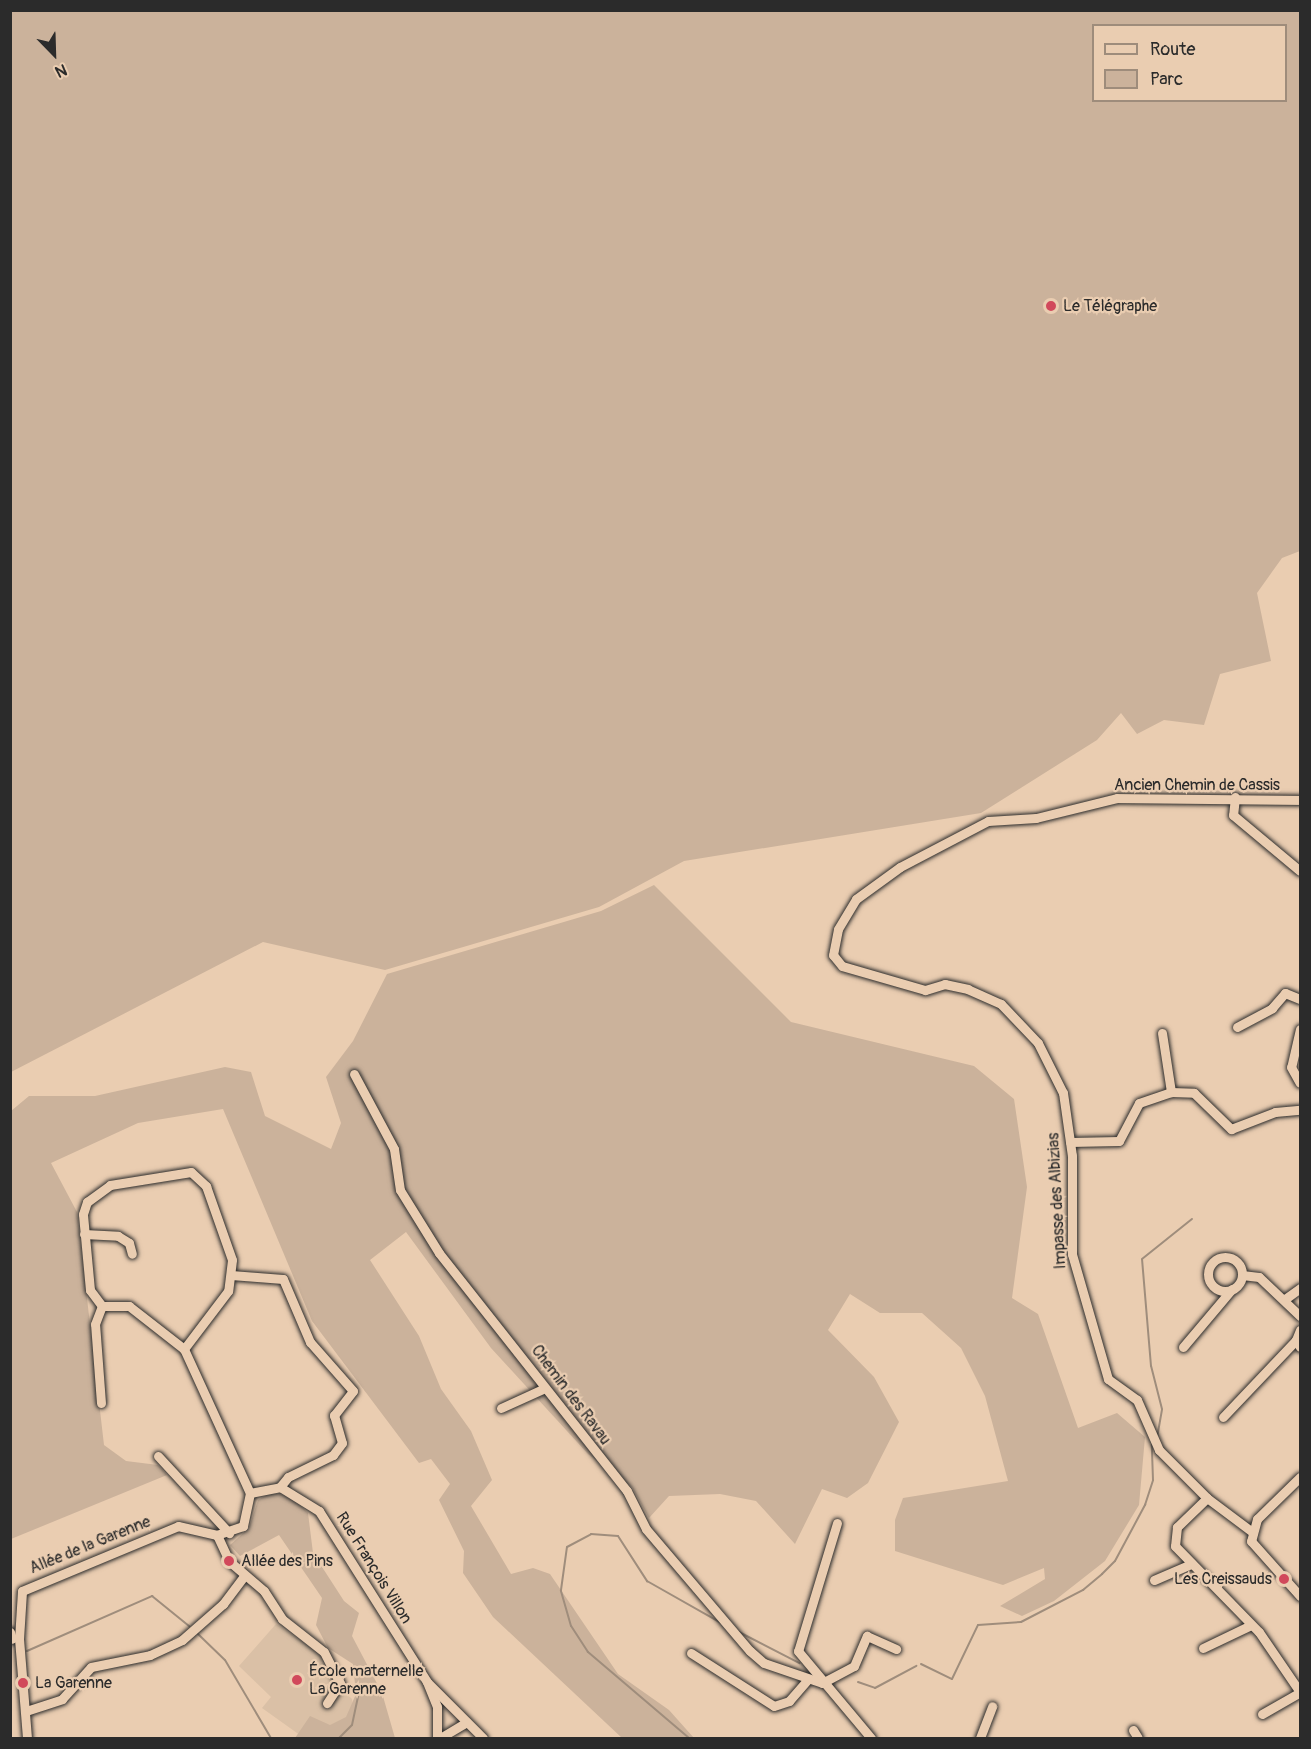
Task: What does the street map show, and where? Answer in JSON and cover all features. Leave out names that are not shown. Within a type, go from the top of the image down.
[{"type":"street","name":"Ancien Chemin de Cassis","points":[[988,821],[1036,818],[1117,798],[1235,797],[1300,800]]},
{"type":"street","points":[[1235,797],[1233,814],[1300,871]]},
{"type":"street","name":"Impasse des Albizias","points":[[988,821],[900,867],[856,899],[842,920],[833,955],[842,966],[925,990],[945,984],[968,989],[1001,1004],[1050,1062],[1063,1093],[1070,1142],[1072,1254],[1108,1379],[1137,1400],[1159,1450],[1207,1498]]},
{"type":"street","points":[[1237,1027],[1272,1008],[1285,993],[1300,999]]},
{"type":"street","points":[[1300,1029],[1291,1067],[1300,1083]]},
{"type":"street","points":[[1162,1033],[1171,1092]]},
{"type":"street","name":"Chemin des Ravau","points":[[354,1074],[394,1149],[400,1190],[439,1253],[627,1491],[646,1529],[750,1651],[764,1663],[822,1683]]},
{"type":"street","points":[[1070,1142],[1119,1141],[1139,1103],[1171,1092],[1194,1093],[1231,1129],[1275,1112],[1300,1110]]},
{"type":"street","points":[[102,1306],[90,1290],[83,1214],[97,1192],[163,1173],[191,1172],[206,1186],[228,1243],[231,1275],[220,1304],[184,1349]]},
{"type":"street","points":[[84,1234],[126,1239],[132,1254]]},
{"type":"street","points":[[1232,1289],[1219,1290],[1210,1281],[1212,1264],[1222,1257],[1234,1259],[1242,1275]]},
{"type":"street","points":[[231,1275],[282,1279],[310,1342],[353,1391],[334,1415],[342,1443],[333,1455],[288,1477],[280,1487],[250,1493]]},
{"type":"street","points":[[1183,1347],[1242,1275]]},
{"type":"street","points":[[1242,1275],[1259,1277],[1285,1299],[1300,1316]]},
{"type":"street","points":[[1285,1299],[1300,1288]]},
{"type":"street","points":[[102,1306],[129,1306],[184,1349],[250,1493],[249,1516],[229,1533],[217,1535],[224,1556],[244,1576],[264,1591],[282,1619],[324,1652],[340,1683],[327,1703]]},
{"type":"street","points":[[101,1403],[95,1324],[102,1306]]},
{"type":"street","points":[[1224,1417],[1298,1343],[1300,1330]]},
{"type":"street","points":[[501,1408],[545,1388]]},
{"type":"street","points":[[158,1456],[229,1533]]},
{"type":"street","points":[[1251,1531],[1257,1519],[1300,1477]]},
{"type":"street","name":"Rue François Villon","points":[[280,1487],[319,1511],[427,1682],[436,1707],[439,1738]]},
{"type":"street","points":[[1262,1714],[1299,1693],[1273,1648],[1191,1564],[1173,1535],[1207,1498],[1251,1531],[1258,1551],[1300,1596]]},
{"type":"street","points":[[837,1523],[798,1640],[801,1658],[871,1738]]},
{"type":"street","name":"Allée de la Garenne","points":[[26,1711],[23,1683],[13,1637],[18,1597],[30,1585],[178,1526],[217,1535]]},
{"type":"street","points":[[1154,1580],[1191,1564]]},
{"type":"street","points":[[27,1738],[26,1711],[62,1699],[91,1666],[150,1655],[182,1640],[223,1604],[244,1576]]},
{"type":"street","points":[[1203,1648],[1251,1624]]},
{"type":"street","points":[[822,1683],[854,1666],[867,1636],[896,1649]]},
{"type":"street","points":[[691,1653],[774,1706],[789,1701],[808,1679]]},
{"type":"street","name":"Rue François Villon","points":[[427,1682],[444,1696],[483,1738]]},
{"type":"street","points":[[980,1738],[992,1706]]},
{"type":"street","points":[[439,1738],[467,1722]]},
{"type":"shaded area","name":"École maternelle La Garenne","points":[[276,1624],[322,1655],[321,1663],[341,1673],[340,1688],[352,1699],[354,1714],[304,1738],[262,1708],[271,1697],[239,1666]]},
{"type":"green space","points":[[11,10],[1300,11],[1300,551],[1282,558],[1257,593],[1271,661],[1220,674],[1204,725],[1164,720],[1137,734],[1121,713],[1097,740],[981,813],[684,861],[599,907],[385,970],[263,942],[11,1072]]},
{"type":"green space","points":[[654,885],[791,1022],[974,1066],[1014,1099],[1027,1187],[1012,1298],[1038,1314],[1078,1428],[1117,1413],[1145,1437],[1139,1505],[1105,1561],[1054,1601],[1022,1616],[1000,1606],[1045,1579],[1044,1568],[1003,1585],[895,1551],[895,1520],[903,1498],[1008,1481],[985,1396],[961,1348],[922,1313],[880,1313],[850,1294],[828,1330],[874,1377],[899,1422],[868,1483],[847,1498],[822,1489],[795,1544],[756,1501],[720,1494],[669,1496],[649,1518],[632,1487],[588,1454],[491,1348],[406,1232],[370,1260],[419,1336],[441,1389],[471,1431],[492,1480],[471,1506],[511,1574],[533,1568],[550,1574],[618,1674],[669,1710],[694,1738],[622,1738],[493,1617],[463,1573],[464,1551],[439,1500],[450,1484],[431,1459],[419,1463],[312,1321],[223,1109],[138,1123],[51,1163],[77,1212],[104,1445],[126,1461],[158,1465],[167,1475],[11,1539],[11,1111],[29,1096],[95,1096],[225,1067],[251,1072],[265,1116],[331,1149],[341,1123],[326,1077],[353,1041],[387,974],[601,911]]},
{"type":"green space","points":[[270,1493],[291,1496],[308,1513],[313,1553],[344,1601],[359,1613],[352,1636],[382,1693],[395,1738],[295,1738],[310,1716],[330,1725],[346,1717],[356,1694],[353,1664],[328,1648],[316,1625],[322,1598],[279,1535],[240,1556],[230,1545],[249,1528],[258,1500]]},
{"type":"waterway","points":[[1157,1438],[1162,1409],[1151,1366],[1142,1259],[1192,1219]]},
{"type":"waterway","points":[[921,1664],[952,1679],[978,1625],[1021,1622],[1083,1590],[1102,1574],[1115,1561],[1145,1505],[1153,1480],[1152,1445]]},
{"type":"waterway","points":[[689,1738],[588,1652],[571,1626],[561,1590],[567,1547],[591,1534],[618,1536],[647,1581],[721,1623]]},
{"type":"waterway","points":[[27,1651],[152,1596],[189,1626]]},
{"type":"waterway","points":[[739,1632],[799,1663]]},
{"type":"waterway","points":[[198,1634],[225,1660],[271,1738]]},
{"type":"waterway","points":[[858,1682],[875,1688],[916,1666]]},
{"type":"waterway","points":[[339,1738],[352,1725],[360,1688],[382,1688]]},
{"type":"place","name":"Le Télégraphe","points":[[1051,306]]},
{"type":"place","name":"Allée des Pins","points":[[229,1561]]},
{"type":"place","name":"Les Creissauds","points":[[1284,1579]]},
{"type":"place","name":"École maternelle La Garenne","points":[[297,1680]]},
{"type":"place","name":"La Garenne","points":[[23,1683]]}]
